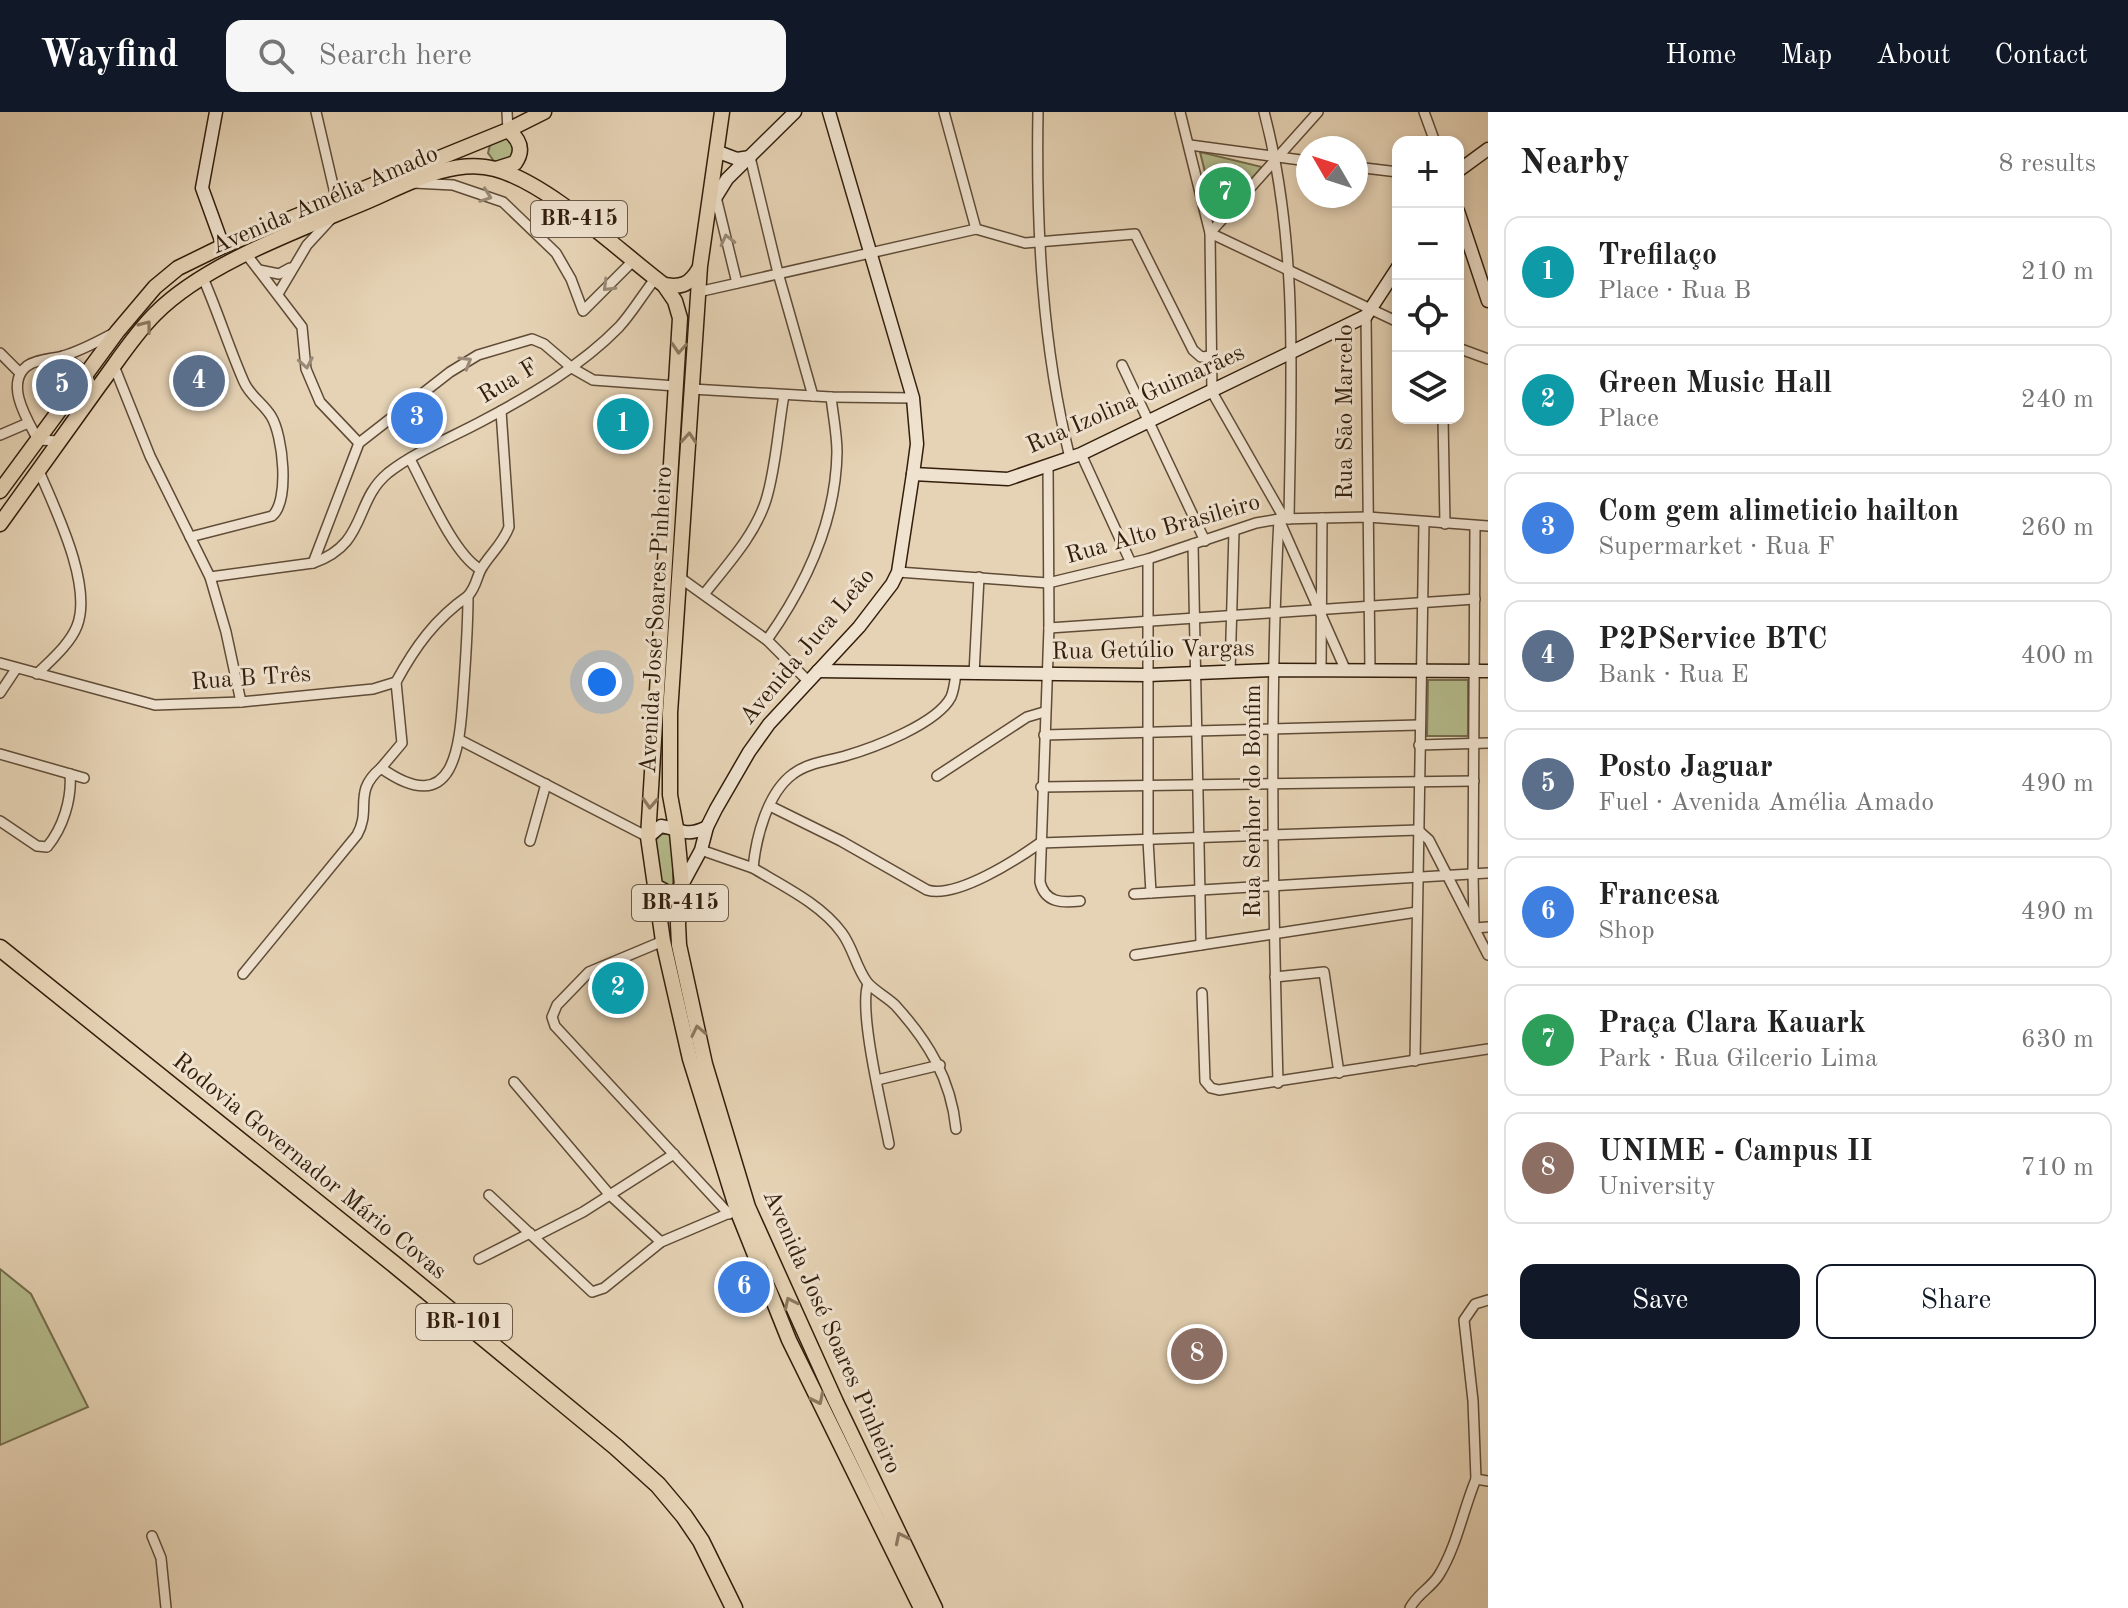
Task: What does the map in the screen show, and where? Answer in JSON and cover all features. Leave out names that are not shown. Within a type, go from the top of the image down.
[{"type":"highway","name":"Rodovia Governador Mário Covas","points":[[0,948],[616,1447],[658,1485],[684,1516],[701,1541],[734,1608]]},
{"type":"main road","points":[[216,112],[202,188],[223,246]]},
{"type":"main road","name":"Avenida Amélia Amado","points":[[0,491],[117,332],[155,287],[178,268],[223,246],[508,130],[544,112]]},
{"type":"main road","name":"Avenida José Soares Pinheiro","points":[[722,112],[713,202],[700,266],[670,713],[670,795],[682,885],[679,945],[705,1064],[748,1207],[836,1402],[935,1608]]},
{"type":"main road","points":[[713,202],[727,179],[795,112]]},
{"type":"main road","name":"Avenida Juca Leão","points":[[682,885],[701,850],[707,827],[749,752],[769,724],[882,600],[898,572],[917,444],[913,398],[829,112]]},
{"type":"main road","points":[[487,137],[483,156],[494,168],[515,163],[521,152],[518,140],[508,130]]},
{"type":"main road","points":[[1464,167],[1488,149]]},
{"type":"main road","points":[[716,151],[737,159],[750,157]]},
{"type":"main road","name":"Avenida Amélia Amado","points":[[0,524],[155,314],[203,278],[247,255],[410,183],[458,167],[474,165],[494,168],[519,178],[550,197],[660,282]]},
{"type":"main road","points":[[1464,229],[1488,301]]},
{"type":"main road","points":[[660,282],[676,287],[687,284],[700,266]]},
{"type":"main road","name":"Rua São Marcelo","points":[[1368,313],[1392,276]]},
{"type":"main road","name":"Avenida José Soares Pinheiro","points":[[660,282],[675,301],[680,318],[648,837],[663,941],[690,1059],[733,1212],[789,1340],[921,1608]]},
{"type":"main road","name":"Rua Izolina Guimarães","points":[[913,474],[1002,479],[1048,467],[1212,392],[1368,313]]},
{"type":"main road","name":"Rua Getúlio Vargas","points":[[818,671],[1148,675],[1274,670],[1482,671]]},
{"type":"main road","points":[[648,837],[661,826],[677,833],[697,832],[707,827]]},
{"type":"main road","points":[[655,885],[672,894],[682,885]]},
{"type":"street","points":[[316,112],[336,198]]},
{"type":"street","points":[[507,112],[508,130]]},
{"type":"street","points":[[944,112],[976,229]]},
{"type":"street","points":[[1038,112],[1040,243],[1054,387],[1076,456],[1131,563]]},
{"type":"street","points":[[1180,112],[1210,233],[1212,392],[1284,518],[1346,671]]},
{"type":"street","name":"Rua Senhor do Bonfim","points":[[1264,112],[1276,157],[1289,269],[1290,354],[1284,518],[1274,613],[1273,884],[1278,1083]]},
{"type":"street","points":[[1210,233],[1318,112]]},
{"type":"street","points":[[1424,112],[1433,136]]},
{"type":"street","points":[[1190,145],[1296,160]]},
{"type":"street","points":[[750,157],[778,273],[813,396]]},
{"type":"street","points":[[1368,168],[1392,171]]},
{"type":"street","points":[[410,183],[453,185],[503,202],[556,253],[571,279],[583,311],[633,261]]},
{"type":"street","name":"Avenida José Soares Pinheiro","points":[[713,202],[737,283]]},
{"type":"street","points":[[278,294],[307,245],[334,216]]},
{"type":"street","points":[[698,292],[976,229],[1025,243],[1135,234],[1193,350],[1201,357],[1211,356]]},
{"type":"street","points":[[1210,233],[1289,269],[1368,313],[1392,320]]},
{"type":"street","points":[[247,255],[302,327],[306,369],[320,402],[359,443]]},
{"type":"street","points":[[259,270],[279,274],[291,268]]},
{"type":"street","points":[[190,537],[272,516],[282,499],[282,449],[278,432],[271,416],[244,383],[203,278]]},
{"type":"street","name":"Rua F","points":[[210,577],[313,563],[329,558],[357,527],[377,483],[410,459],[501,411],[572,368],[619,327],[660,282]]},
{"type":"street","name":"Rua São Marcelo","points":[[1368,313],[1370,671]]},
{"type":"street","points":[[61,441],[38,440],[28,423],[17,387],[20,373],[29,365],[90,346],[117,332]]},
{"type":"street","points":[[313,563],[359,443],[457,368],[497,348],[535,340],[593,380],[676,386]]},
{"type":"street","points":[[1464,350],[1488,359]]},
{"type":"street","points":[[0,353],[20,373]]},
{"type":"street","points":[[63,356],[87,372],[92,382],[89,400]]},
{"type":"street","points":[[1122,365],[1205,541]]},
{"type":"street","points":[[114,366],[150,456],[210,577],[241,702]]},
{"type":"street","points":[[692,389],[913,398]]},
{"type":"street","points":[[705,593],[751,532],[761,513],[769,487],[784,395]]},
{"type":"street","points":[[767,640],[806,579],[827,516],[837,453],[831,397]]},
{"type":"street","points":[[243,974],[357,835],[363,817],[364,789],[402,743],[396,682],[427,633],[478,584],[480,569],[503,542],[509,527],[501,411]]},
{"type":"street","points":[[0,435],[28,423]]},
{"type":"street","points":[[1443,424],[1445,524]]},
{"type":"street","points":[[410,459],[453,538],[470,564],[480,569]]},
{"type":"street","points":[[1048,467],[1049,628],[1039,867],[1042,891],[1058,901],[1080,901]]},
{"type":"street","points":[[37,674],[74,632],[79,622],[80,607],[73,554],[39,471]]},
{"type":"street","name":"Rua Alto Brasileiro","points":[[898,572],[1048,583],[1148,559],[1256,523],[1284,518],[1368,517],[1488,526]]},
{"type":"street","points":[[1321,670],[1322,518]]},
{"type":"street","points":[[1415,1061],[1419,671],[1424,522]]},
{"type":"street","points":[[1475,526],[1475,599],[1482,671],[1475,743],[1475,928]]},
{"type":"street","points":[[1230,672],[1234,531]]},
{"type":"street","points":[[1193,544],[1201,945]]},
{"type":"street","points":[[1148,559],[1148,840],[1151,893]]},
{"type":"street","points":[[679,577],[767,640],[808,681]]},
{"type":"street","points":[[974,674],[979,577]]},
{"type":"street","points":[[381,768],[400,782],[415,786],[427,786],[444,778],[451,769],[460,740],[468,596]]},
{"type":"street","points":[[1049,628],[1475,599]]},
{"type":"street","name":"Rua B Três","points":[[0,663],[143,704],[241,702],[373,689],[396,682]]},
{"type":"street","points":[[0,693],[16,669]]},
{"type":"street","points":[[753,868],[759,833],[783,783],[802,768],[851,754],[930,718],[949,701],[956,673]]},
{"type":"street","points":[[937,776],[1027,717],[1044,712]]},
{"type":"street","points":[[1044,735],[1419,725]]},
{"type":"street","points":[[460,740],[648,837]]},
{"type":"street","points":[[1419,745],[1488,743]]},
{"type":"street","points":[[0,754],[84,778]]},
{"type":"street","points":[[0,821],[37,846],[47,847],[66,813],[70,774]]},
{"type":"street","points":[[1041,787],[1474,781]]},
{"type":"street","points":[[530,841],[546,784]]},
{"type":"street","points":[[770,806],[841,841],[927,890],[939,893],[1006,866],[1040,843],[1418,830],[1427,837],[1488,955]]},
{"type":"street","points":[[701,850],[753,868],[832,921],[850,945],[868,984],[896,1006],[940,1065],[951,1097],[956,1129]]},
{"type":"street","points":[[1134,894],[1488,873]]},
{"type":"street","points":[[1135,955],[1417,912]]},
{"type":"street","points":[[1475,928],[1488,927]]},
{"type":"street","points":[[489,1195],[592,1292],[604,1288],[661,1242],[733,1212],[674,1154],[555,1026],[552,1017],[557,1005],[589,972],[663,941]]},
{"type":"street","points":[[1275,977],[1324,972],[1339,1073]]},
{"type":"street","points":[[868,984],[865,995],[869,1037],[889,1144]]},
{"type":"street","points":[[1202,993],[1205,1081],[1211,1088],[1219,1090],[1488,1049]]},
{"type":"street","points":[[877,1080],[940,1065]]},
{"type":"street","points":[[514,1082],[609,1194],[661,1242]]},
{"type":"street","points":[[479,1259],[583,1212],[674,1154]]},
{"type":"street","points":[[1410,1608],[1420,1593],[1438,1577],[1476,1479],[1473,1401],[1464,1320],[1475,1304],[1488,1300]]},
{"type":"street","points":[[1476,1479],[1488,1481]]},
{"type":"street","points":[[152,1536],[161,1558],[166,1608]]},
{"type":"green space","points":[[506,137],[514,143],[515,157],[496,164],[488,153],[490,145]]},
{"type":"green space","points":[[1200,152],[1262,167],[1217,220]]},
{"type":"green space","points":[[1428,680],[1468,680],[1468,736],[1427,736]]},
{"type":"green space","points":[[661,834],[673,837],[673,887],[670,889],[660,885],[654,842]]},
{"type":"green space","points":[[0,1269],[31,1294],[88,1407],[0,1445]]},
{"type":"place","name":"Praça Clara Kauark","points":[[1225,193]]},
{"type":"place","name":"P2PService BTC","points":[[199,381]]},
{"type":"place","name":"Posto Jaguar","points":[[62,385]]},
{"type":"place","name":"Com gem alimeticio hailton","points":[[417,418]]},
{"type":"place","name":"Trefilaço","points":[[623,424]]},
{"type":"place","name":"Green Music Hall","points":[[618,988]]},
{"type":"place","name":"Francesa","points":[[744,1287]]},
{"type":"place","name":"UNIME - Campus II","points":[[1197,1354]]}]
